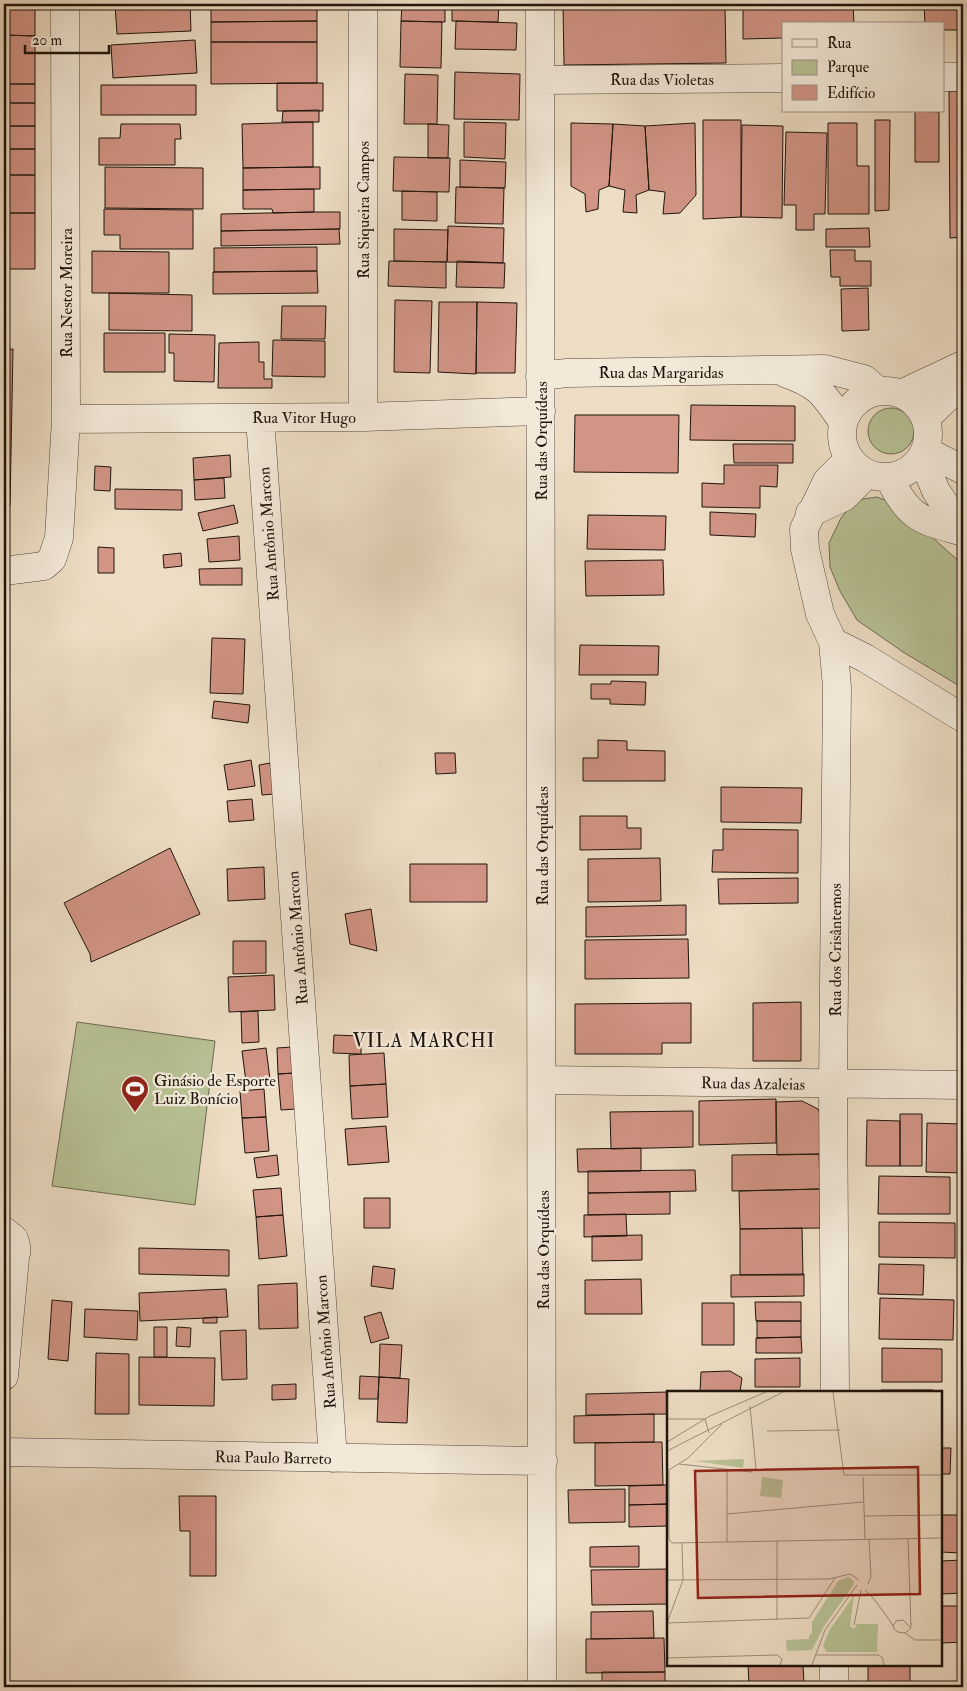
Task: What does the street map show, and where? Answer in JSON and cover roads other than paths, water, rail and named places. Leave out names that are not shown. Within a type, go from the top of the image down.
[{"type":"street","name":"Rua Nestor Moreira","points":[[4,571],[44,566],[52,559],[59,538],[66,419],[65,4]]},
{"type":"street","name":"Rua Siqueira Campos","points":[[363,4],[363,417]]},
{"type":"street","name":"Rua das Orquídeas","points":[[540,4],[542,1687]]},
{"type":"street","points":[[944,77],[963,77]]},
{"type":"street","name":"Rua das Violetas","points":[[540,80],[782,78]]},
{"type":"street","points":[[963,365],[890,392],[856,402],[843,422],[842,434],[868,470],[922,520],[963,532]]},
{"type":"street","name":"Rua das Margaridas","points":[[540,376],[567,373],[782,372],[825,369],[864,379],[890,392]]},
{"type":"street","name":"Rua das Margaridas","points":[[782,372],[807,381],[819,388],[843,422]]},
{"type":"street","points":[[926,418],[963,382]]},
{"type":"street","points":[[868,470],[902,475],[914,468],[924,454],[929,430],[926,418],[911,399],[890,392]]},
{"type":"street","name":"Rua Vitor Hugo","points":[[66,419],[363,417],[541,411]]},
{"type":"street","name":"Rua Antônio Marcon","points":[[260,418],[333,1458]]},
{"type":"street","points":[[924,454],[963,470]]},
{"type":"street","points":[[924,454],[936,491],[963,532]]},
{"type":"street","name":"Rua dos Crisântemos","points":[[835,1391],[834,1083],[837,688],[833,642],[820,614],[805,549],[804,529],[810,513],[827,481],[868,470]]},
{"type":"street","points":[[833,642],[866,658],[963,718]]},
{"type":"street","name":"Rua das Azaleias","points":[[542,1080],[963,1085]]},
{"type":"street","points":[[4,1231],[14,1238],[16,1245],[9,1263],[4,1376]]},
{"type":"street","name":"Rua Paulo Barreto","points":[[4,1452],[543,1461]]},
{"type":"street","points":[[834,1666],[834,1687]]},
{"type":"place","name":"Ginásio de Esporte Luiz Bonício","points":[[135,1113]]},
{"type":"district","name":"VILA MARCHI","points":[[424,1040]]}]
